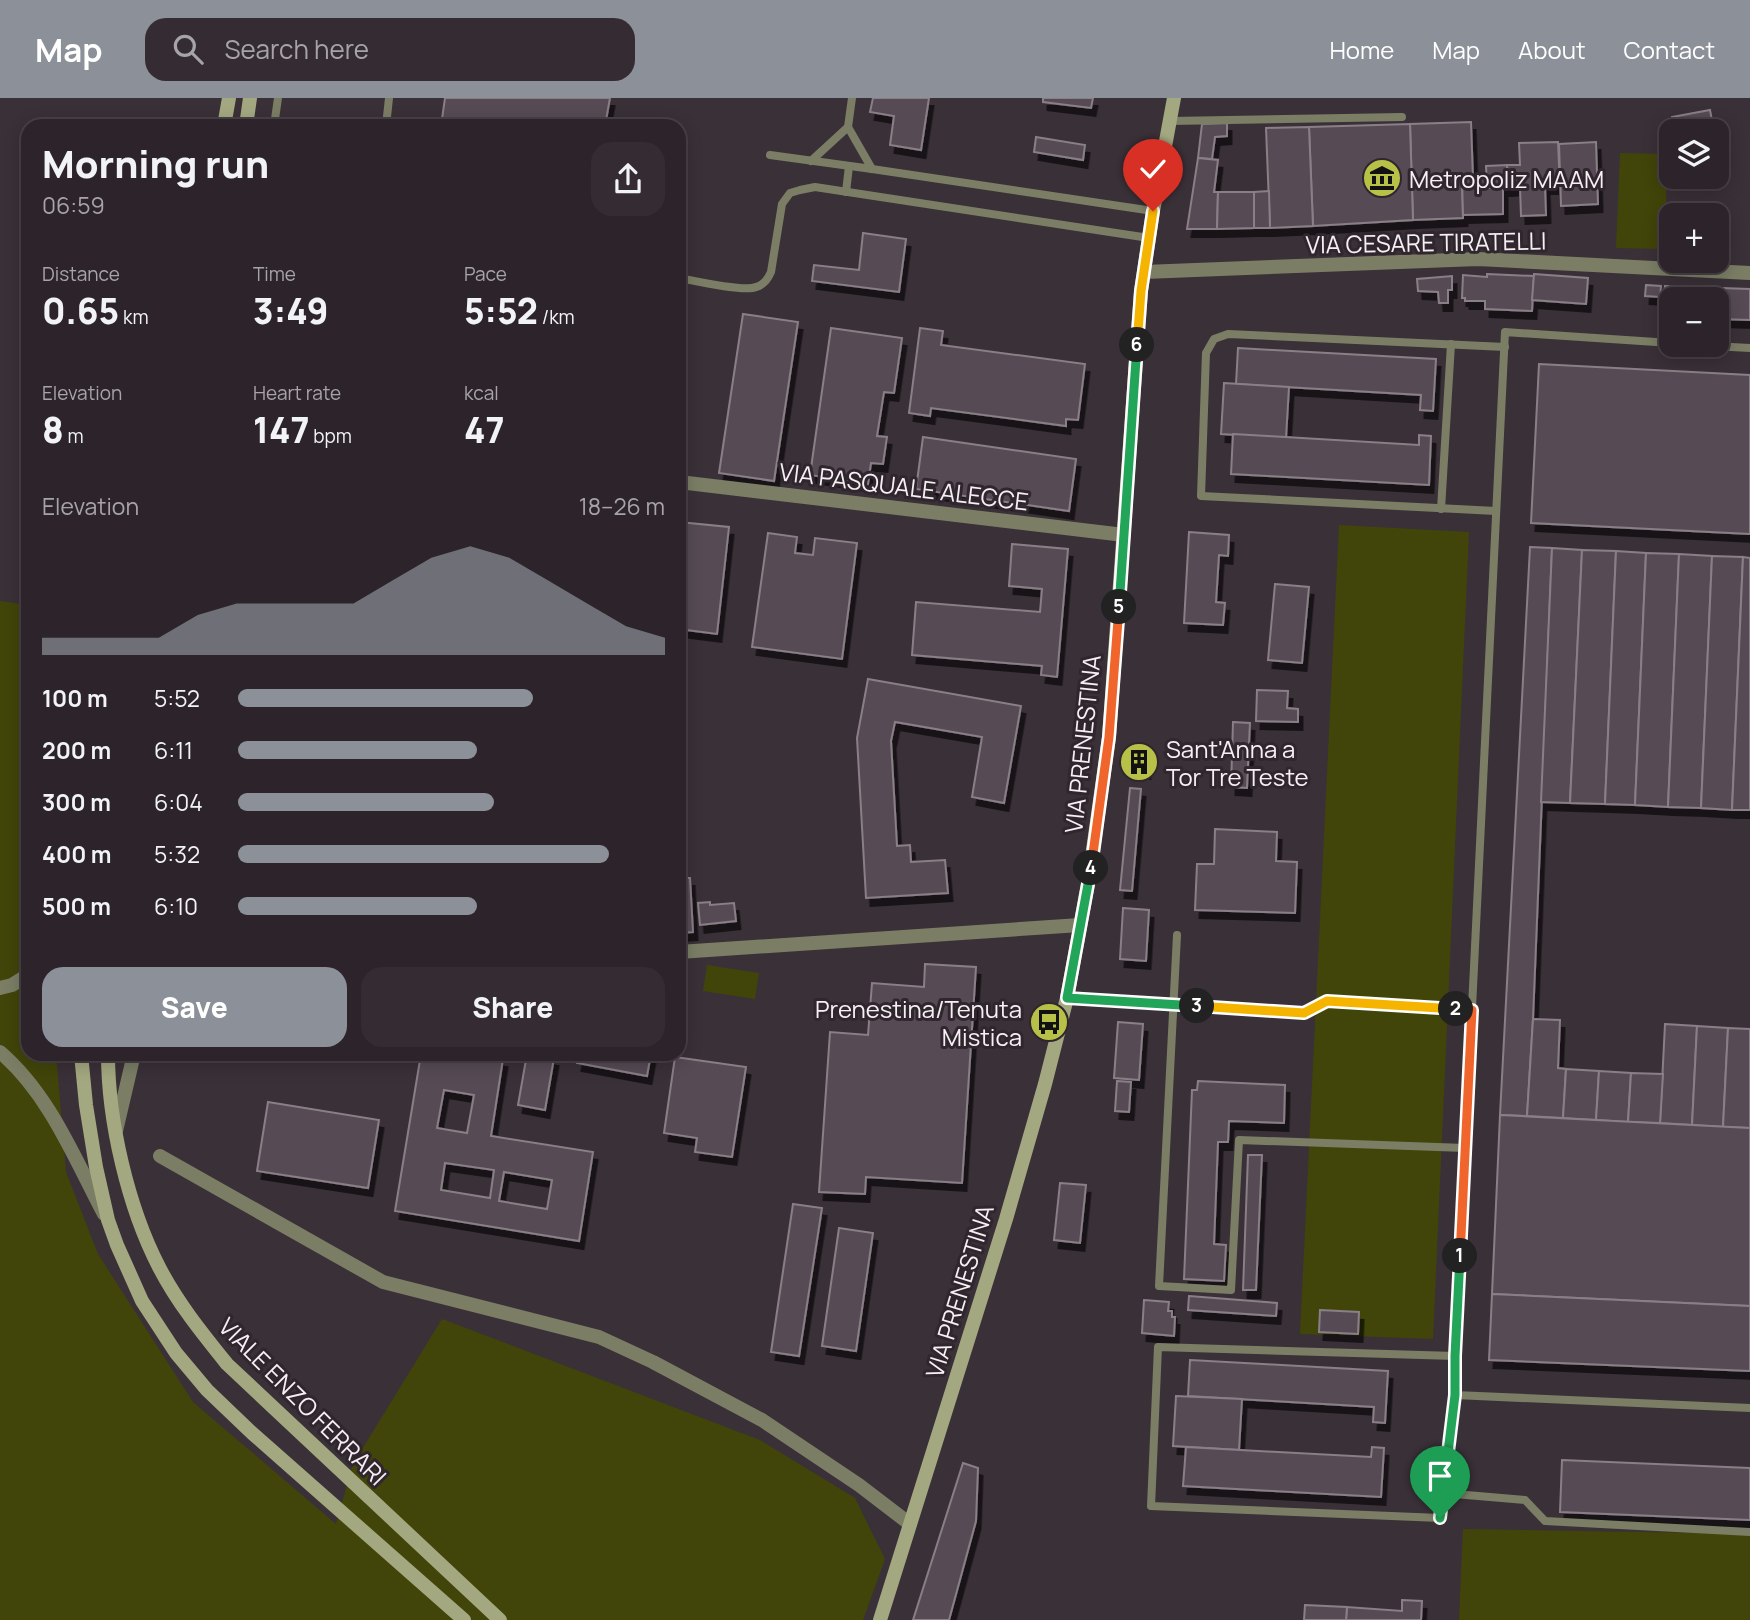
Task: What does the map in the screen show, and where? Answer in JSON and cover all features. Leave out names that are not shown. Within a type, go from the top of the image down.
[{"type":"street","points":[[225,119],[229,98]]},
{"type":"street","points":[[247,119],[250,98]]},
{"type":"street","name":"VIA PRENESTINA","points":[[880,1620],[1006,1219],[1067,998],[1097,831],[1109,737],[1140,308],[1153,211],[1174,98]]},
{"type":"street","name":"VIA CESARE TIRATELLI","points":[[1144,272],[1478,259],[1750,273]]},
{"type":"street","name":"VIA PASQUALE ALECCE","points":[[686,483],[1124,535]]},
{"type":"street","points":[[686,952],[1080,925]]},
{"type":"street","points":[[0,988],[21,979]]},
{"type":"street","points":[[0,1052],[18,1068],[51,1112],[107,1220]]},
{"type":"street","name":"VIALE ENZO FERRARI","points":[[82,1061],[96,1167],[107,1220],[142,1301],[176,1353],[207,1391],[262,1442],[464,1620]]},
{"type":"street","name":"VIALE ENZO FERRARI","points":[[109,1061],[116,1131],[138,1219],[159,1267],[194,1323],[227,1364],[500,1620]]},
{"type":"street","points":[[116,1131],[132,1061]]},
{"type":"street","points":[[160,1156],[383,1282],[599,1337],[653,1362],[762,1420],[859,1485],[910,1524]]},
{"type":"lane","points":[[275,119],[278,98]]},
{"type":"lane","points":[[387,119],[389,98]]},
{"type":"lane","points":[[852,98],[848,127],[872,169]]},
{"type":"lane","points":[[1170,121],[1402,117]]},
{"type":"lane","points":[[811,161],[848,127]]},
{"type":"lane","points":[[769,155],[1153,211]]},
{"type":"lane","points":[[846,192],[849,166]]},
{"type":"lane","points":[[686,279],[748,289],[763,285],[771,272],[780,208],[785,199],[795,191],[815,187],[1149,238]]},
{"type":"lane","points":[[1455,1356],[1158,1347],[1151,1506],[1440,1518],[1455,1395],[1505,332],[1659,342]]},
{"type":"lane","points":[[1496,512],[1200,496],[1206,353],[1214,339],[1228,334],[1505,347]]},
{"type":"lane","points":[[1441,509],[1451,344]]},
{"type":"lane","points":[[1729,347],[1750,348]]},
{"type":"lane","points":[[1177,935],[1158,1286],[1231,1290],[1239,1140],[1465,1149]]},
{"type":"lane","points":[[1067,998],[1304,1013],[1327,1001],[1472,1010]]},
{"type":"lane","points":[[1455,1395],[1750,1408]]},
{"type":"lane","points":[[1443,1493],[1525,1500],[1545,1521],[1750,1532]]},
{"type":"green space","points":[[1620,153],[1659,154],[1659,189],[1667,189],[1666,203],[1659,203],[1659,249],[1616,248]]},
{"type":"green space","points":[[1339,525],[1469,532],[1433,1339],[1300,1334]]},
{"type":"green space","points":[[0,601],[21,604],[21,1061],[57,1061],[66,1172],[98,1254],[193,1402],[336,1524],[353,1464],[442,1319],[760,1440],[855,1498],[885,1559],[863,1620],[0,1620]]},
{"type":"green space","points":[[707,965],[759,973],[755,999],[703,991]]},
{"type":"green space","points":[[1463,1529],[1750,1534],[1750,1620],[1459,1620]]},
{"type":"building","points":[[445,98],[610,98],[606,119],[442,119]]},
{"type":"building","points":[[873,98],[929,98],[921,150],[890,145],[894,116],[870,112]]},
{"type":"building","points":[[1043,98],[1093,98],[1091,108],[1043,102]]},
{"type":"building","points":[[1710,110],[1712,119],[1672,119]]},
{"type":"building","points":[[1471,122],[1473,179],[1462,179],[1463,218],[1413,220],[1410,124]]},
{"type":"building","points":[[1227,123],[1227,136],[1215,137],[1212,159],[1198,158],[1202,124]]},
{"type":"building","points":[[1410,124],[1413,220],[1313,226],[1309,127]]},
{"type":"building","points":[[1309,127],[1313,226],[1270,228],[1266,128]]},
{"type":"building","points":[[1036,137],[1085,145],[1083,160],[1034,152]]},
{"type":"building","points":[[1558,142],[1560,186],[1545,186],[1546,215],[1521,216],[1520,187],[1508,188],[1507,165],[1520,165],[1519,143]]},
{"type":"building","points":[[1596,142],[1598,204],[1561,206],[1559,144]]},
{"type":"building","points":[[1198,158],[1218,160],[1214,192],[1218,192],[1217,229],[1187,229]]},
{"type":"building","points":[[1507,165],[1508,188],[1487,188],[1486,166]]},
{"type":"building","points":[[1462,179],[1487,179],[1487,188],[1503,188],[1503,214],[1463,215]]},
{"type":"building","points":[[1269,191],[1270,228],[1254,228],[1254,192]]},
{"type":"building","points":[[1218,192],[1254,192],[1254,228],[1217,229]]},
{"type":"building","points":[[863,233],[906,239],[899,292],[812,281],[814,265],[859,270]]},
{"type":"building","points":[[1487,274],[1534,276],[1532,311],[1485,309],[1485,301],[1465,301],[1465,298],[1462,298],[1463,275],[1487,277]]},
{"type":"building","points":[[1534,274],[1588,278],[1586,304],[1532,300]]},
{"type":"building","points":[[1452,276],[1448,303],[1439,303],[1438,292],[1418,291],[1417,279]]},
{"type":"building","points":[[1646,285],[1661,286],[1659,297],[1645,296]]},
{"type":"building","points":[[1729,288],[1750,289],[1750,320],[1729,319]]},
{"type":"building","points":[[743,314],[798,322],[774,481],[719,473]]},
{"type":"building","points":[[831,328],[902,338],[894,393],[884,392],[877,436],[887,437],[883,464],[871,463],[868,484],[810,475]]},
{"type":"building","points":[[920,328],[943,331],[941,345],[1085,364],[1078,420],[1066,419],[1066,426],[931,408],[930,416],[909,413]]},
{"type":"building","points":[[1238,348],[1436,359],[1433,411],[1420,410],[1421,395],[1236,384]]},
{"type":"building","points":[[1539,364],[1750,375],[1750,534],[1531,523]]},
{"type":"building","points":[[1224,383],[1289,387],[1286,438],[1221,434]]},
{"type":"building","points":[[1233,434],[1419,445],[1419,435],[1431,436],[1429,485],[1231,474]]},
{"type":"building","points":[[923,437],[1076,459],[1069,511],[916,489]]},
{"type":"building","points":[[686,523],[729,527],[717,634],[686,630]]},
{"type":"building","points":[[1189,532],[1229,535],[1228,556],[1219,555],[1216,602],[1225,603],[1223,625],[1184,623]]},
{"type":"building","points":[[768,533],[797,537],[795,553],[813,555],[815,538],[857,543],[842,659],[752,647]]},
{"type":"building","points":[[1012,544],[1068,549],[1057,677],[1041,675],[1042,666],[912,655],[916,602],[1040,612],[1042,589],[1009,586]]},
{"type":"building","points":[[1530,547],[1552,548],[1527,1116],[1500,1115]]},
{"type":"building","points":[[1552,548],[1582,550],[1570,803],[1541,802]]},
{"type":"building","points":[[1582,550],[1616,551],[1605,804],[1570,803]]},
{"type":"building","points":[[1616,551],[1646,553],[1635,805],[1605,804]]},
{"type":"building","points":[[1646,553],[1679,554],[1668,807],[1635,805]]},
{"type":"building","points":[[1679,554],[1712,556],[1701,808],[1668,807]]},
{"type":"building","points":[[1712,556],[1743,557],[1732,810],[1701,808]]},
{"type":"building","points":[[1743,557],[1750,558],[1750,810],[1732,810]]},
{"type":"building","points":[[1275,584],[1309,587],[1302,663],[1268,660]]},
{"type":"building","points":[[868,679],[1021,706],[1004,803],[972,797],[982,737],[895,722],[891,741],[897,846],[910,845],[911,862],[945,860],[948,893],[866,898],[857,738]]},
{"type":"building","points":[[1257,690],[1288,691],[1287,708],[1298,709],[1298,722],[1256,721]]},
{"type":"building","points":[[1233,722],[1250,723],[1247,788],[1231,787]]},
{"type":"building","name":"Sant'Anna a Tor Tre Teste","points":[[1131,753],[1147,755],[1146,771],[1130,769]]},
{"type":"building","points":[[1130,788],[1141,789],[1132,891],[1120,890]]},
{"type":"building","points":[[1215,829],[1277,832],[1276,861],[1297,862],[1295,913],[1195,910],[1197,864],[1214,864]]},
{"type":"building","points":[[686,878],[690,878],[693,932],[686,932]]},
{"type":"building","points":[[710,902],[710,905],[734,903],[736,921],[700,925],[698,903]]},
{"type":"building","points":[[1123,908],[1149,910],[1146,961],[1120,959]]},
{"type":"building","points":[[925,964],[976,967],[962,1183],[866,1177],[865,1194],[819,1192],[830,1032],[868,1035],[872,983],[924,987]]},
{"type":"building","points":[[1533,1019],[1560,1020],[1558,1068],[1566,1069],[1563,1118],[1527,1116]]},
{"type":"building","points":[[1118,1022],[1143,1024],[1139,1080],[1114,1078]]},
{"type":"building","points":[[1665,1024],[1697,1026],[1692,1125],[1660,1123]]},
{"type":"building","points":[[1697,1026],[1728,1028],[1723,1127],[1692,1125]]},
{"type":"building","points":[[1728,1028],[1750,1029],[1750,1128],[1723,1127]]},
{"type":"building","points":[[686,1059],[746,1067],[732,1157],[695,1152],[697,1138],[664,1133],[674,1061],[686,1061]]},
{"type":"building","points":[[420,1061],[503,1061],[491,1136],[593,1152],[579,1241],[395,1211]],"holes":[[[444,1090],[474,1095],[467,1133],[437,1128]],[[445,1163],[494,1170],[490,1198],[441,1190]],[[504,1172],[552,1180],[547,1209],[499,1201]]]},
{"type":"building","points":[[526,1061],[553,1061],[545,1110],[518,1105]]},
{"type":"building","points":[[577,1061],[650,1061],[647,1076]]},
{"type":"building","points":[[1566,1069],[1599,1071],[1596,1120],[1563,1118]]},
{"type":"building","points":[[1599,1071],[1631,1073],[1628,1122],[1596,1120]]},
{"type":"building","points":[[1631,1073],[1663,1074],[1660,1123],[1628,1122]]},
{"type":"building","points":[[1117,1081],[1131,1082],[1129,1112],[1115,1111]]},
{"type":"building","points":[[1198,1081],[1285,1085],[1284,1123],[1229,1121],[1228,1142],[1218,1142],[1214,1244],[1226,1245],[1224,1281],[1184,1279],[1192,1090],[1197,1090]]},
{"type":"building","points":[[268,1102],[379,1120],[368,1188],[257,1171]]},
{"type":"building","points":[[1500,1115],[1750,1128],[1750,1306],[1492,1294]]},
{"type":"building","points":[[1248,1155],[1262,1155],[1256,1290],[1243,1290]]},
{"type":"building","points":[[1060,1183],[1086,1185],[1080,1243],[1054,1240]]},
{"type":"building","points":[[793,1204],[822,1208],[799,1356],[771,1352]]},
{"type":"building","points":[[839,1228],[873,1233],[856,1351],[822,1346]]},
{"type":"building","points":[[1492,1294],[1750,1306],[1750,1371],[1489,1360]]},
{"type":"building","points":[[1189,1296],[1277,1303],[1276,1316],[1188,1310]]},
{"type":"building","points":[[1144,1300],[1169,1302],[1168,1311],[1172,1311],[1172,1317],[1175,1317],[1174,1336],[1142,1333]]},
{"type":"building","points":[[1320,1310],[1359,1312],[1358,1334],[1319,1332]]},
{"type":"building","points":[[1190,1360],[1388,1371],[1385,1423],[1373,1422],[1374,1407],[1188,1396]]},
{"type":"building","points":[[1176,1396],[1242,1399],[1239,1450],[1173,1446]]},
{"type":"building","points":[[1186,1447],[1371,1457],[1372,1447],[1384,1448],[1381,1497],[1183,1486]]},
{"type":"building","points":[[1562,1460],[1750,1468],[1750,1520],[1560,1512]]},
{"type":"building","points":[[963,1463],[978,1468],[976,1521],[949,1620],[913,1620]]},
{"type":"building","points":[[1402,1600],[1422,1601],[1421,1620],[1346,1620],[1347,1607],[1402,1611]]},
{"type":"building","points":[[1305,1605],[1347,1607],[1346,1620],[1304,1620]]},
{"type":"place","name":"Metropoliz MAAM","points":[[1382,178]]},
{"type":"place","name":"Sant'Anna a Tor Tre Teste","points":[[1139,762]]},
{"type":"place","name":"Prenestina/Tenuta Mistica","points":[[1049,1022]]},
{"type":"route","points":[[1153,211],[1140,308],[1104,784],[1067,998],[1304,1013],[1327,1001],[1472,1010],[1455,1395],[1440,1518]]}]
